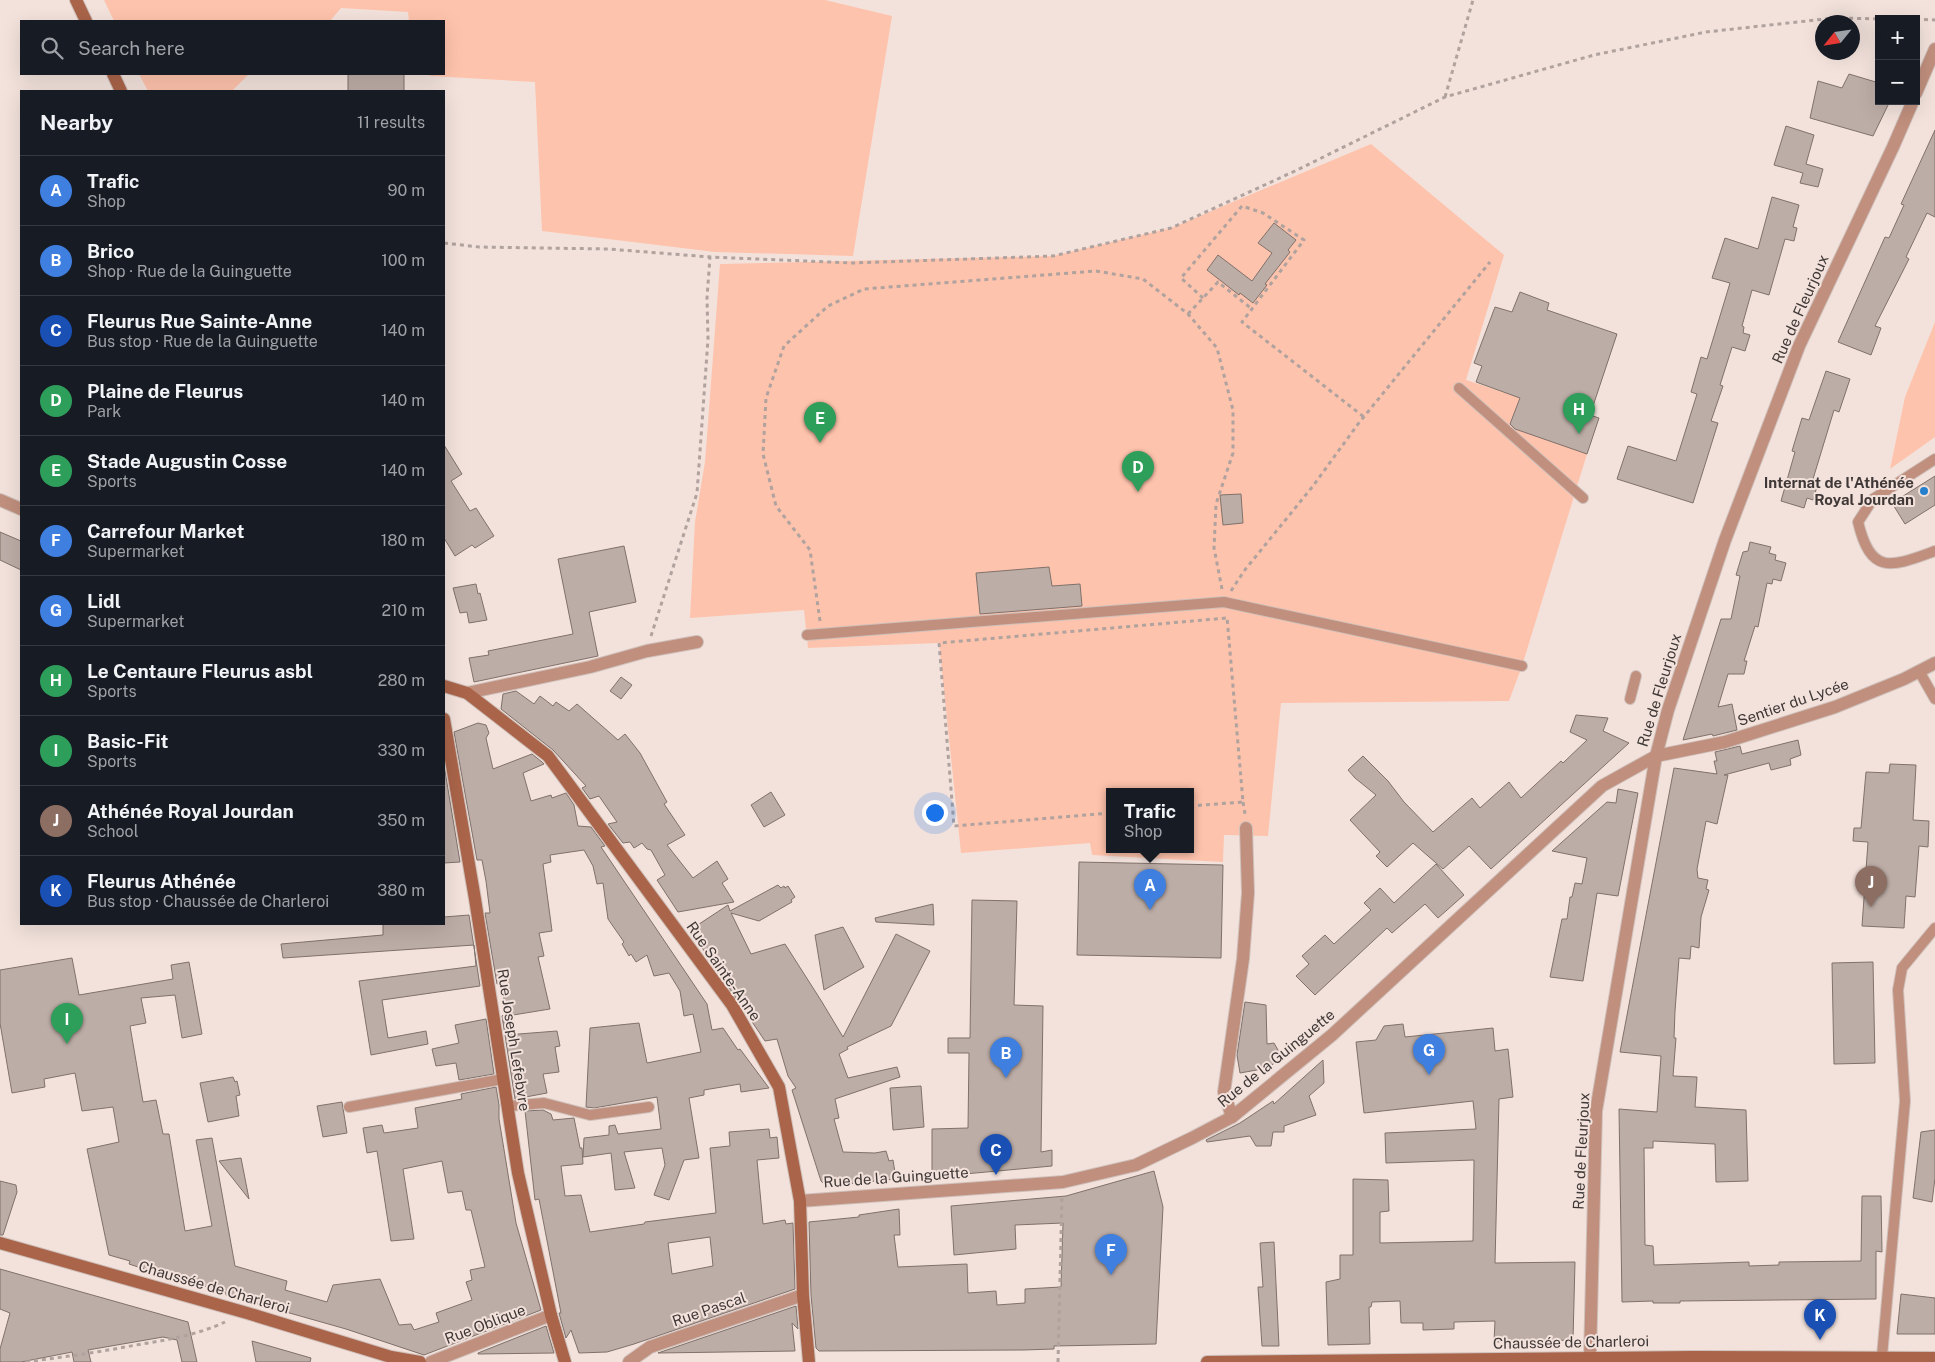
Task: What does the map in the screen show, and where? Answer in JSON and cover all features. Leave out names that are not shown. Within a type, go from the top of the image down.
[{"type":"main road","points":[[76,0],[86,20]]},
{"type":"main road","points":[[113,75],[120,90]]},
{"type":"main road","name":"Rue Sainte-Anne","points":[[445,686],[468,693],[548,756],[732,1005],[779,1087],[800,1200],[803,1295],[809,1362]]},
{"type":"main road","name":"Rue Joseph Lefebvre","points":[[445,725],[475,899],[518,1173],[551,1316],[565,1362]]},
{"type":"main road","name":"Chaussée de Charleroi","points":[[0,1243],[391,1356],[420,1362]]},
{"type":"main road","name":"Chaussée de Charleroi","points":[[1206,1362],[1590,1358],[1935,1358]]},
{"type":"street","points":[[1920,84],[1935,49]]},
{"type":"street","name":"Rue de Fleurjoux","points":[[1590,1358],[1596,1110],[1656,756],[1668,710],[1725,540],[1799,346],[1911,105]]},
{"type":"street","points":[[0,500],[20,509]]},
{"type":"street","points":[[468,693],[590,667],[647,651],[696,642]]},
{"type":"street","name":"Sentier du Lycée","points":[[1656,756],[1726,742],[1826,710],[1904,679],[1935,663]]},
{"type":"street","name":"Rue de la Guinguette","points":[[800,1200],[1063,1182],[1136,1166],[1232,1117],[1332,1035],[1602,786],[1656,756]]},
{"type":"street","points":[[1232,1117],[1224,1092],[1243,959],[1248,893],[1246,828]]},
{"type":"street","name":"Rue Pascal","points":[[629,1362],[650,1347],[803,1295]]},
{"type":"street","name":"Rue Oblique","points":[[431,1362],[551,1316]]},
{"type":"lane","points":[[1459,388],[1583,498]]},
{"type":"lane","points":[[1935,460],[1874,499],[1858,522],[1863,542],[1873,558],[1892,564],[1935,550]]},
{"type":"lane","points":[[807,635],[1224,602],[1522,666]]},
{"type":"lane","points":[[1919,671],[1935,700]]},
{"type":"lane","points":[[1630,699],[1636,676]]},
{"type":"lane","points":[[1890,1359],[1905,1100],[1898,990],[1902,968],[1935,928]]},
{"type":"lane","points":[[349,1107],[503,1079]]},
{"type":"lane","points":[[508,1106],[544,1104],[590,1115],[649,1108]]},
{"type":"path","points":[[1445,97],[1473,0]]},
{"type":"path","points":[[445,243],[479,247],[608,249],[710,257],[852,263],[1053,256],[1171,228],[1238,198],[1445,97],[1594,55],[1706,32],[1834,18],[1875,19]]},
{"type":"path","points":[[1920,19],[1935,20]]},
{"type":"path","points":[[1238,198],[1242,206],[1263,213],[1304,240],[1242,322],[1364,417]]},
{"type":"path","points":[[1203,298],[1181,278],[1242,206]]},
{"type":"path","points":[[647,651],[697,493],[708,339],[707,298],[710,257]]},
{"type":"path","points":[[1224,602],[1244,571],[1364,417],[1490,262]]},
{"type":"path","points":[[822,634],[810,550],[776,506],[763,454],[766,398],[784,346],[828,306],[864,288],[1096,271],[1143,279],[1188,314],[1216,348],[1232,410],[1233,453],[1216,504],[1214,548],[1224,602]]},
{"type":"path","points":[[1188,314],[1218,282],[1252,309]]},
{"type":"path","points":[[1106,813],[954,826],[939,642],[1228,618],[1243,802],[1194,806]]},
{"type":"path","points":[[1058,1362],[1063,1182]]},
{"type":"path","points":[[26,1362],[91,1353],[174,1338],[209,1329],[246,1313]]},
{"type":"shaded area","points":[[104,0],[825,0],[892,16],[853,256],[715,252],[542,231],[535,82],[429,75],[445,75],[445,20],[409,20],[408,12],[341,8],[331,20],[114,20]]},
{"type":"shaded area","points":[[140,75],[248,75],[233,90],[147,90]]},
{"type":"shaded area","points":[[1371,144],[1504,255],[1466,380],[1521,398],[1510,426],[1587,454],[1522,666],[1509,701],[1281,703],[1268,836],[1224,835],[1223,862],[1092,855],[1090,843],[961,853],[939,643],[808,648],[804,610],[690,618],[695,522],[705,462],[720,264],[1053,256],[1171,228]]},
{"type":"shaded area","points":[[1935,322],[1935,437],[1890,469],[1905,397]]},
{"type":"building","points":[[1849,74],[1875,82],[1875,105],[1888,105],[1873,136],[1810,118],[1818,81],[1842,88]]},
{"type":"building","points":[[348,75],[404,75],[404,90],[348,90]]},
{"type":"building","points":[[1786,126],[1814,135],[1806,164],[1823,169],[1818,187],[1800,183],[1803,173],[1774,165]]},
{"type":"building","points":[[1935,130],[1935,217],[1927,213],[1906,257],[1909,259],[1875,326],[1881,328],[1871,355],[1838,342],[1885,237],[1889,238],[1904,205],[1901,204]]},
{"type":"building","points":[[1772,197],[1799,205],[1793,227],[1797,228],[1794,241],[1785,239],[1769,295],[1752,290],[1742,326],[1744,327],[1743,333],[1750,335],[1745,351],[1732,347],[1720,385],[1723,386],[1711,421],[1718,423],[1693,503],[1617,479],[1628,446],[1676,461],[1697,394],[1691,392],[1701,357],[1707,359],[1730,283],[1712,278],[1725,238],[1758,249]]},
{"type":"building","points":[[1274,223],[1296,240],[1288,250],[1290,252],[1253,303],[1240,293],[1239,295],[1207,270],[1218,255],[1252,281],[1272,253],[1258,243]]},
{"type":"building","points":[[1520,292],[1549,303],[1547,310],[1617,334],[1590,415],[1599,418],[1587,454],[1515,429],[1510,424],[1520,398],[1476,382],[1482,366],[1474,363],[1495,307],[1512,312]]},
{"type":"building","points":[[1826,371],[1850,379],[1839,412],[1834,410],[1813,479],[1819,480],[1813,500],[1807,498],[1804,508],[1781,501],[1795,452],[1792,451],[1802,418],[1809,420]]},
{"type":"building","points":[[445,447],[462,474],[451,481],[470,511],[476,508],[494,536],[475,548],[472,545],[455,556],[445,540]]},
{"type":"building","name":"Internat de l'Athénée Royal Jourdan","points":[[1935,476],[1935,505],[1905,524],[1892,503]]},
{"type":"building","points":[[1241,494],[1243,523],[1223,525],[1220,495]]},
{"type":"building","points":[[0,532],[20,541],[20,570],[0,560]]},
{"type":"building","points":[[1750,542],[1771,547],[1769,553],[1776,555],[1775,560],[1786,563],[1781,581],[1773,579],[1772,584],[1767,583],[1758,627],[1755,626],[1744,661],[1747,661],[1744,674],[1728,674],[1718,707],[1732,704],[1737,730],[1713,736],[1712,734],[1683,740],[1721,619],[1731,619],[1740,576],[1736,575],[1743,552],[1748,551]]},
{"type":"building","points":[[624,546],[636,602],[589,612],[598,656],[474,682],[469,658],[489,655],[488,651],[573,634],[558,559]]},
{"type":"building","points":[[1049,567],[1052,586],[1080,584],[1082,606],[980,614],[976,573]]},
{"type":"building","points":[[476,584],[487,620],[469,623],[467,612],[460,613],[453,588]]},
{"type":"building","points":[[621,677],[632,685],[621,699],[610,691]]},
{"type":"building","points":[[516,691],[534,704],[540,696],[553,706],[556,702],[569,711],[577,704],[618,740],[625,734],[640,753],[667,802],[664,804],[685,835],[667,845],[693,878],[717,861],[728,879],[722,883],[734,902],[678,912],[657,880],[665,875],[651,850],[647,849],[642,843],[634,848],[630,842],[623,843],[608,824],[617,822],[599,796],[590,799],[582,788],[586,786],[553,750],[501,709],[503,694]]},
{"type":"building","points":[[1576,715],[1608,718],[1603,731],[1629,743],[1491,869],[1469,846],[1443,869],[1413,843],[1387,867],[1376,856],[1380,852],[1350,820],[1376,795],[1348,770],[1363,756],[1433,832],[1472,798],[1480,808],[1509,782],[1521,798],[1587,740],[1570,732]]},
{"type":"building","points":[[478,723],[486,725],[489,733],[486,738],[493,769],[532,754],[544,764],[523,773],[531,801],[551,795],[552,798],[566,793],[574,805],[578,826],[591,827],[605,846],[601,847],[707,1004],[712,1030],[723,1028],[769,1088],[741,1092],[740,1084],[704,1090],[704,1095],[689,1098],[699,1158],[684,1160],[669,1200],[654,1195],[665,1165],[662,1148],[624,1152],[635,1188],[615,1190],[611,1153],[583,1157],[584,1138],[609,1135],[609,1126],[615,1125],[618,1134],[661,1129],[657,1097],[594,1108],[586,1107],[590,1028],[639,1023],[647,1063],[701,1052],[693,1014],[684,1016],[680,991],[669,973],[654,976],[647,955],[636,962],[631,954],[629,956],[622,944],[624,942],[608,919],[603,883],[597,884],[593,866],[584,850],[550,855],[551,862],[543,864],[552,931],[539,933],[544,956],[538,957],[550,1009],[507,1016],[501,983],[497,984],[485,913],[490,913],[486,881],[482,860],[477,860],[454,732]]},
{"type":"building","points":[[1798,740],[1801,755],[1790,759],[1791,765],[1771,770],[1769,763],[1724,775],[1728,775],[1717,824],[1706,821],[1697,869],[1698,878],[1708,880],[1706,889],[1709,890],[1701,917],[1699,948],[1691,946],[1690,959],[1679,958],[1673,1076],[1697,1077],[1695,1107],[1746,1110],[1748,1181],[1716,1182],[1715,1144],[1653,1141],[1653,1148],[1644,1148],[1645,1245],[1653,1246],[1654,1265],[1749,1262],[1749,1266],[1779,1265],[1779,1262],[1861,1261],[1862,1196],[1881,1196],[1882,1252],[1876,1251],[1876,1299],[1680,1301],[1680,1303],[1653,1303],[1653,1301],[1622,1302],[1619,1109],[1657,1112],[1661,1056],[1620,1052],[1674,768],[1717,774],[1714,761],[1717,761],[1715,752],[1740,746],[1742,754]]},
{"type":"building","points":[[1890,764],[1916,765],[1913,820],[1929,821],[1928,847],[1919,846],[1915,897],[1906,896],[1904,928],[1862,926],[1868,842],[1853,841],[1854,828],[1861,828],[1866,772],[1889,773]]},
{"type":"building","points":[[445,771],[460,862],[445,863]]},
{"type":"building","points":[[1618,789],[1638,793],[1618,896],[1597,893],[1583,981],[1550,977],[1562,919],[1567,919],[1570,897],[1572,897],[1575,883],[1582,884],[1587,858],[1552,851],[1607,802],[1616,803]]},
{"type":"building","points":[[771,792],[785,815],[764,827],[751,805]]},
{"type":"building","points":[[1079,862],[1223,865],[1221,958],[1077,955]]},
{"type":"building","points":[[1436,864],[1464,895],[1438,918],[1425,904],[1392,933],[1387,928],[1315,995],[1296,976],[1309,964],[1302,956],[1325,935],[1334,944],[1371,910],[1364,903],[1380,888],[1394,903]]},
{"type":"building","points":[[778,885],[781,888],[788,886],[795,897],[791,900],[792,902],[759,921],[731,913],[751,954],[785,944],[843,1037],[896,934],[930,951],[891,1026],[847,1047],[848,1049],[839,1054],[848,1078],[897,1067],[900,1077],[835,1099],[839,1118],[834,1119],[843,1152],[875,1153],[886,1151],[889,1161],[893,1160],[896,1179],[826,1186],[821,1181],[792,1090],[796,1088],[788,1076],[777,1039],[765,1041],[690,930],[728,905],[730,911]]},
{"type":"building","points":[[972,900],[1017,901],[1014,1005],[1043,1006],[1041,1152],[1052,1150],[1052,1166],[932,1177],[932,1129],[968,1128],[969,1053],[948,1053],[948,1038],[970,1038]]},
{"type":"building","points":[[933,904],[934,925],[876,922],[875,918]]},
{"type":"building","points":[[469,915],[474,945],[283,958],[281,944],[383,935],[383,925],[445,925],[445,917]]},
{"type":"building","points":[[843,927],[864,967],[824,990],[815,935]]},
{"type":"building","points":[[475,951],[480,986],[382,1000],[388,1038],[426,1031],[428,1044],[371,1055],[359,981],[476,966]]},
{"type":"building","points":[[72,958],[79,995],[173,979],[171,965],[189,962],[202,1034],[182,1038],[175,995],[141,998],[146,1023],[130,1026],[143,1102],[156,1100],[163,1134],[169,1134],[185,1231],[212,1226],[196,1140],[212,1138],[235,1266],[287,1281],[285,1290],[327,1302],[333,1285],[380,1279],[399,1325],[411,1324],[414,1330],[439,1322],[436,1313],[472,1300],[466,1282],[472,1280],[470,1270],[485,1267],[471,1210],[466,1210],[462,1191],[448,1193],[442,1161],[403,1169],[414,1239],[391,1241],[377,1151],[367,1153],[363,1128],[382,1125],[384,1133],[418,1128],[415,1108],[462,1099],[461,1094],[496,1087],[499,1119],[516,1223],[541,1310],[424,1355],[346,1329],[226,1295],[226,1293],[176,1277],[172,1278],[129,1264],[130,1261],[109,1255],[87,1149],[119,1142],[113,1107],[82,1111],[75,1073],[44,1079],[45,1087],[12,1093],[0,1023],[0,970]]},
{"type":"building","points":[[1873,962],[1875,1063],[1834,1064],[1832,963]]},
{"type":"building","points":[[1245,1002],[1266,1005],[1267,1044],[1274,1043],[1282,1057],[1268,1068],[1240,1073],[1237,1055]]},
{"type":"building","points":[[503,1015],[506,1035],[557,1031],[560,1046],[555,1047],[559,1072],[543,1074],[547,1093],[515,1099]]},
{"type":"building","points":[[486,1019],[494,1074],[459,1080],[456,1063],[436,1066],[432,1049],[459,1043],[455,1025]]},
{"type":"building","points":[[1403,1024],[1405,1037],[1493,1028],[1495,1051],[1508,1049],[1513,1097],[1499,1099],[1495,1263],[1575,1262],[1573,1340],[1494,1342],[1495,1321],[1454,1322],[1454,1329],[1423,1330],[1423,1323],[1401,1323],[1400,1301],[1372,1302],[1371,1307],[1369,1307],[1370,1344],[1328,1345],[1326,1282],[1340,1279],[1340,1255],[1353,1255],[1353,1179],[1388,1180],[1389,1211],[1380,1212],[1380,1243],[1473,1241],[1474,1160],[1386,1163],[1385,1133],[1476,1129],[1473,1101],[1364,1113],[1356,1042],[1376,1040],[1384,1026]]},
{"type":"building","points":[[1323,1060],[1324,1083],[1309,1096],[1316,1115],[1284,1126],[1284,1132],[1273,1132],[1271,1146],[1256,1146],[1250,1136],[1207,1142],[1206,1140],[1240,1123],[1273,1101],[1274,1104]]},
{"type":"building","points":[[233,1077],[235,1082],[237,1081],[240,1095],[236,1096],[239,1116],[208,1122],[200,1083]]},
{"type":"building","points":[[921,1086],[924,1127],[893,1130],[890,1088]]},
{"type":"building","points":[[342,1102],[347,1133],[323,1137],[317,1106]]},
{"type":"building","points":[[543,1110],[551,1114],[553,1120],[574,1118],[580,1148],[582,1148],[583,1164],[561,1166],[565,1196],[581,1195],[590,1232],[644,1224],[645,1222],[716,1213],[710,1148],[730,1146],[729,1132],[769,1129],[770,1138],[777,1137],[779,1158],[757,1160],[763,1224],[785,1220],[786,1224],[793,1223],[795,1289],[607,1352],[579,1353],[571,1330],[566,1338],[559,1313],[561,1313],[539,1199],[535,1200],[525,1111]],"holes":[[[710,1237],[713,1266],[672,1274],[668,1243]]]},
{"type":"building","points":[[1935,1130],[1935,1178],[1932,1202],[1913,1198],[1921,1132]]},
{"type":"building","points":[[241,1158],[249,1199],[219,1161]]},
{"type":"building","points":[[1154,1171],[1163,1207],[1156,1344],[1054,1346],[1054,1349],[1023,1350],[819,1351],[816,1348],[811,1295],[809,1222],[859,1217],[859,1215],[899,1209],[900,1235],[894,1235],[898,1267],[967,1264],[968,1293],[996,1291],[997,1305],[1025,1303],[1025,1289],[1061,1287],[1063,1223],[1015,1225],[1016,1249],[954,1255],[951,1206],[1066,1196]]},
{"type":"building","points":[[0,1181],[16,1185],[17,1192],[3,1235],[0,1235]]},
{"type":"building","points":[[1274,1242],[1279,1346],[1262,1346],[1258,1287],[1263,1287],[1260,1243]]},
{"type":"building","points":[[0,1269],[188,1322],[197,1362],[182,1362],[177,1340],[163,1337],[88,1350],[91,1362],[74,1362],[72,1352],[21,1362],[0,1362],[0,1349],[10,1313],[0,1309]]},
{"type":"building","points":[[1901,1294],[1935,1298],[1935,1334],[1897,1334]]},
{"type":"building","points":[[796,1306],[798,1329],[792,1323],[795,1351],[658,1353]]},
{"type":"building","points":[[546,1326],[554,1353],[478,1354],[478,1353]]},
{"type":"building","points":[[252,1341],[311,1358],[310,1362],[256,1362]]},
{"type":"place","name":"Le Centaure Fleurus asbl","points":[[1579,434]]},
{"type":"place","name":"Stade Augustin Cosse","points":[[820,443]]},
{"type":"place","name":"Internat de l'Athénée Royal Jourdan","points":[[1924,491]]},
{"type":"place","name":"Plaine de Fleurus","points":[[1138,492]]},
{"type":"place","name":"Athénée Royal Jourdan","points":[[1871,907]]},
{"type":"place","name":"Trafic","points":[[1150,910]]},
{"type":"place","name":"Basic-Fit","points":[[67,1044]]},
{"type":"place","name":"Lidl","points":[[1429,1075]]},
{"type":"place","name":"Brico","points":[[1006,1078]]},
{"type":"place","name":"Fleurus Rue Sainte-Anne","points":[[996,1175]]},
{"type":"place","name":"Carrefour Market","points":[[1111,1275]]},
{"type":"place","name":"Fleurus Athénée","points":[[1820,1340]]}]
